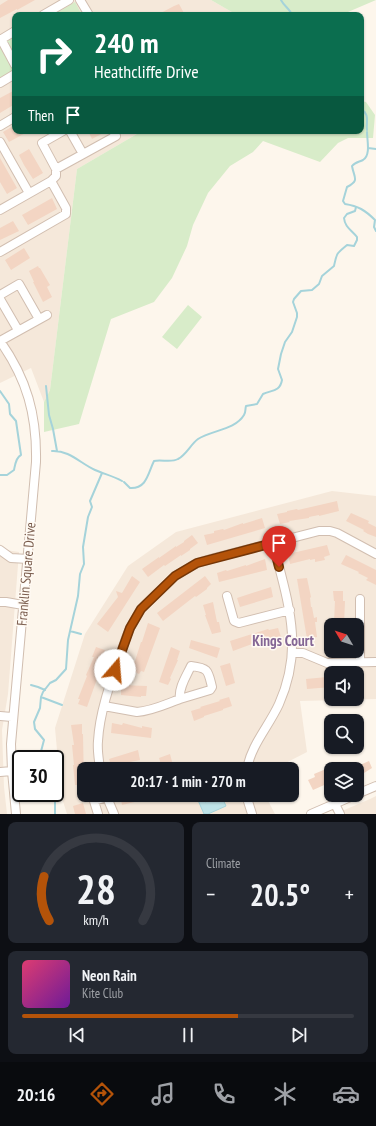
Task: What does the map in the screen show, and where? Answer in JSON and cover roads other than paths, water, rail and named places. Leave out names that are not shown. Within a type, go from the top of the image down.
[{"type":"street","points":[[48,12],[69,0]]},
{"type":"street","points":[[80,0],[87,12]]},
{"type":"street","points":[[12,33],[0,39],[12,59]]},
{"type":"street","points":[[0,83],[12,76]]},
{"type":"street","points":[[0,126],[12,119]]},
{"type":"street","points":[[0,210],[51,181],[56,176],[56,169],[42,143],[58,134]]},
{"type":"street","points":[[72,134],[83,154]]},
{"type":"street","points":[[56,169],[116,136],[115,134]]},
{"type":"street","points":[[0,142],[29,193]]},
{"type":"street","points":[[0,252],[66,214],[66,208],[51,181]]},
{"type":"street","points":[[0,295],[19,284],[43,317],[0,341]]},
{"type":"street","points":[[0,299],[18,330]]},
{"type":"street","name":"Franklin Square Drive","points":[[0,341],[13,359],[25,385],[35,426],[36,462],[28,560],[12,717],[12,771]]},
{"type":"street","points":[[100,762],[99,727],[104,706],[130,628],[141,609],[175,576],[197,563],[311,533],[330,531],[342,535],[376,554]]},
{"type":"street","points":[[249,762],[251,755],[277,709],[289,677],[292,653],[293,629],[290,610],[273,543]]},
{"type":"street","points":[[0,550],[12,558],[28,560]]},
{"type":"street","points":[[227,596],[234,621],[239,623],[290,610]]},
{"type":"street","points":[[360,599],[360,662]]},
{"type":"street","points":[[0,602],[23,605]]},
{"type":"street","points":[[292,653],[302,652],[327,663],[376,662]]},
{"type":"street","points":[[104,706],[142,711],[152,710],[180,699],[210,690],[212,687],[207,671],[204,668],[191,666],[181,690],[180,699]]},
{"type":"street","points":[[0,716],[12,717]]},
{"type":"street","points":[[0,772],[12,771]]},
{"type":"street","points":[[364,791],[376,786]]},
{"type":"street","name":"Franklin Square Drive","points":[[15,802],[16,814]]},
{"type":"street","points":[[94,802],[98,814]]},
{"type":"street","points":[[109,802],[114,814]]},
{"type":"street","points":[[248,802],[252,814]]},
{"type":"street","points":[[311,814],[340,802]]},
{"type":"street","points":[[335,804],[340,814]]},
{"type":"water","points":[[199,802],[224,802],[226,806],[208,814],[204,814]]},
{"type":"waterway","points":[[281,0],[290,12]]},
{"type":"waterway","points":[[364,111],[367,116],[367,130]]},
{"type":"waterway","points":[[367,132],[367,155],[363,160],[352,166],[355,180],[347,187],[343,201],[345,204],[365,211],[375,220],[374,227],[376,231]]},
{"type":"waterway","points":[[368,148],[376,149]]},
{"type":"waterway","points":[[124,482],[130,488],[140,486],[146,479],[154,461],[172,461],[178,459],[184,455],[198,439],[235,424],[244,415],[246,406],[257,404],[263,394],[279,387],[282,380],[278,369],[281,354],[285,342],[292,332],[297,317],[293,302],[294,299],[301,291],[312,290],[319,284],[322,276],[334,266],[337,256],[341,250],[347,245],[354,246],[357,237],[347,227],[344,218],[347,214],[355,211],[356,207]]},
{"type":"waterway","points":[[46,386],[49,415],[57,451]]},
{"type":"waterway","points":[[0,391],[9,404],[10,414],[16,421],[21,455],[17,459],[14,470],[7,475],[0,475]]},
{"type":"waterway","points":[[52,451],[58,451],[69,455],[95,470],[122,481]]},
{"type":"waterway","points":[[41,750],[44,740],[35,729],[34,722],[40,708],[43,692],[50,683],[56,680],[66,669],[68,640],[78,596],[80,574],[84,564],[83,547],[88,517],[92,507],[90,501],[102,473]]},
{"type":"waterway","points":[[70,631],[81,634]]},
{"type":"waterway","points":[[31,685],[45,690]]},
{"type":"waterway","points":[[41,697],[62,705]]},
{"type":"waterway","points":[[55,802],[55,814]]},
{"type":"district","name":"Kings Court","points":[[283,640]]}]
